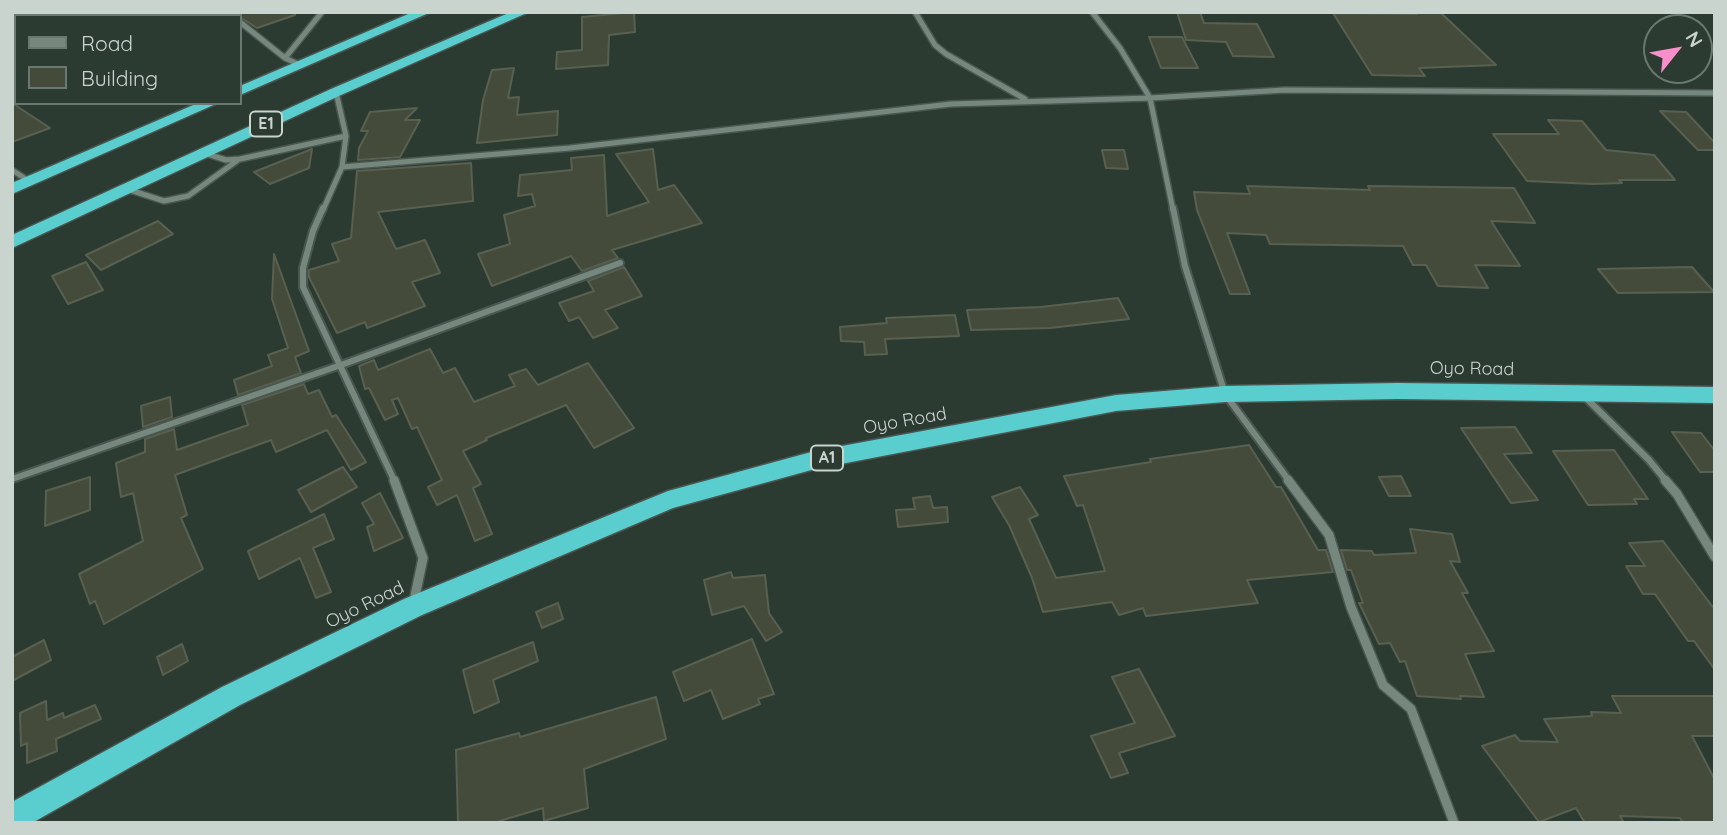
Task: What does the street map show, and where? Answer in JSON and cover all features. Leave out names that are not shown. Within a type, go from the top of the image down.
[{"type":"highway","name":"E1","points":[[242,90],[425,12]]},
{"type":"highway","name":"E1","points":[[12,242],[335,92],[523,12]]},
{"type":"highway","points":[[12,189],[206,105]]},
{"type":"highway","name":"Oyo Road","points":[[12,818],[231,696],[413,607],[668,500],[815,460],[1116,403],[1226,394],[1398,391],[1715,395]]},
{"type":"street","points":[[285,58],[322,12]]},
{"type":"street","points":[[915,12],[935,45],[946,54],[1027,100]]},
{"type":"street","points":[[1092,12],[1120,48],[1150,98],[1185,266],[1226,394],[1329,535],[1351,607],[1383,685],[1411,709],[1454,823]]},
{"type":"street","points":[[242,24],[285,58],[300,65]]},
{"type":"street","points":[[342,167],[570,148],[951,104],[1150,98],[1285,90],[1715,93]]},
{"type":"street","points":[[335,92],[346,136],[342,167],[313,231],[303,268],[303,287],[382,447],[408,513],[423,558],[413,607]]},
{"type":"street","points":[[204,153],[226,160],[240,159],[346,136]]},
{"type":"street","points":[[126,188],[164,201],[188,196],[240,159]]},
{"type":"street","points":[[12,170],[29,181]]},
{"type":"street","points":[[12,479],[341,365],[620,263]]},
{"type":"street","points":[[1582,394],[1649,460],[1677,494],[1715,557]]},
{"type":"building","points":[[295,12],[295,15],[257,28],[240,14]]},
{"type":"building","points":[[634,12],[635,32],[609,35],[608,65],[556,69],[557,52],[582,50],[582,17]]},
{"type":"building","points":[[1177,12],[1200,12],[1204,23],[1257,24],[1274,57],[1233,56],[1226,42],[1186,40]]},
{"type":"building","points":[[1415,12],[1440,12],[1496,65],[1419,68],[1425,76],[1372,75],[1333,13],[1417,14]]},
{"type":"building","points":[[1149,37],[1182,37],[1198,68],[1161,68]]},
{"type":"building","points":[[514,68],[508,98],[519,97],[517,115],[558,111],[557,135],[477,143],[483,100],[492,70]]},
{"type":"building","points":[[12,103],[50,128],[12,142]]},
{"type":"building","points":[[417,108],[405,120],[420,120],[400,157],[358,160],[359,148],[368,131],[361,131],[370,112]]},
{"type":"building","points":[[1660,111],[1686,112],[1715,143],[1715,150],[1698,150]]},
{"type":"building","points":[[1548,120],[1582,121],[1606,150],[1654,155],[1675,180],[1619,180],[1622,183],[1593,184],[1527,181],[1493,134],[1559,134]]},
{"type":"building","points":[[312,149],[309,168],[270,184],[254,172]]},
{"type":"building","points":[[653,149],[658,190],[674,185],[702,223],[612,250],[618,258],[582,271],[571,256],[492,286],[478,254],[510,244],[504,215],[535,206],[532,194],[518,196],[520,175],[572,170],[571,158],[604,155],[607,216],[649,202],[616,154]]},
{"type":"building","points":[[1102,150],[1124,150],[1128,169],[1106,168]]},
{"type":"building","points":[[471,163],[473,201],[378,212],[396,249],[425,240],[440,273],[412,282],[425,306],[367,328],[365,322],[337,333],[309,277],[309,270],[339,261],[332,244],[351,238],[357,171]]},
{"type":"building","points":[[1247,186],[1370,190],[1368,186],[1514,188],[1535,223],[1491,221],[1520,266],[1475,265],[1488,288],[1438,286],[1426,265],[1413,265],[1403,246],[1270,244],[1266,235],[1227,233],[1250,294],[1230,294],[1197,210],[1194,192],[1250,194]]},
{"type":"building","points":[[158,221],[173,234],[101,270],[86,255]]},
{"type":"building","points":[[274,254],[309,351],[295,357],[301,373],[238,395],[234,380],[272,366],[268,355],[288,348],[272,299]]},
{"type":"building","points":[[86,262],[103,290],[68,304],[52,276]]},
{"type":"building","points":[[624,267],[642,296],[605,310],[618,328],[593,338],[579,317],[569,321],[559,303],[594,291],[588,281]]},
{"type":"building","points":[[1692,267],[1714,292],[1618,293],[1598,269]]},
{"type":"building","points":[[1118,298],[1129,319],[1050,328],[971,330],[967,310],[1041,307]]},
{"type":"building","points":[[955,315],[959,336],[885,339],[887,354],[865,355],[864,342],[841,341],[840,327],[887,323],[886,318]]},
{"type":"building","points":[[430,349],[443,373],[455,368],[474,402],[515,386],[509,375],[526,369],[538,385],[588,363],[634,428],[594,448],[566,405],[486,438],[487,440],[463,451],[481,484],[473,488],[492,534],[475,541],[457,495],[437,505],[428,487],[442,480],[417,427],[412,429],[398,398],[392,400],[398,414],[385,420],[369,388],[365,389],[359,366],[374,360],[378,370]]},
{"type":"building","points":[[304,384],[308,394],[319,390],[332,417],[336,415],[366,462],[351,470],[327,430],[276,452],[271,440],[175,475],[187,515],[181,518],[203,569],[104,624],[95,601],[90,604],[79,574],[143,541],[133,493],[121,497],[116,463],[145,452],[145,439],[174,429],[177,450],[248,425],[242,405]]},
{"type":"building","points":[[170,397],[172,417],[143,427],[141,406]]},
{"type":"building","points":[[1515,427],[1532,453],[1504,454],[1538,500],[1511,503],[1461,428]]},
{"type":"building","points":[[1672,432],[1701,433],[1715,451],[1715,472],[1700,472]]},
{"type":"building","points":[[1249,445],[1276,487],[1281,487],[1318,550],[1326,550],[1333,572],[1247,580],[1258,603],[1146,616],[1143,608],[1119,615],[1112,602],[1043,612],[1032,578],[1009,525],[992,497],[1020,487],[1038,515],[1029,519],[1056,578],[1105,571],[1083,505],[1077,506],[1064,476],[1151,462],[1150,459]]},
{"type":"building","points":[[1614,450],[1648,499],[1634,499],[1637,504],[1588,505],[1553,451]]},
{"type":"building","points":[[343,467],[357,487],[311,512],[298,490]]},
{"type":"building","points":[[1401,476],[1411,496],[1389,496],[1379,477]]},
{"type":"building","points":[[90,477],[90,510],[45,526],[46,491]]},
{"type":"building","points":[[380,493],[403,538],[374,551],[367,527],[374,524],[362,503]]},
{"type":"building","points":[[930,496],[933,508],[947,507],[948,522],[898,527],[896,510],[915,509],[913,498]]},
{"type":"building","points":[[324,514],[334,539],[313,548],[331,592],[316,598],[300,558],[259,579],[248,551]]},
{"type":"building","points":[[1410,529],[1452,534],[1460,562],[1450,561],[1468,593],[1462,593],[1494,651],[1465,654],[1484,697],[1460,696],[1461,699],[1417,696],[1405,661],[1400,662],[1390,643],[1379,644],[1359,603],[1363,603],[1351,570],[1347,570],[1341,550],[1372,551],[1374,555],[1416,553]]},
{"type":"building","points":[[1663,541],[1715,610],[1715,670],[1694,641],[1688,641],[1655,594],[1643,594],[1626,566],[1645,566],[1629,543]]},
{"type":"building","points":[[731,572],[733,578],[765,575],[769,613],[782,632],[766,641],[744,606],[712,615],[704,580]]},
{"type":"building","points":[[558,603],[563,619],[542,628],[536,612]]},
{"type":"building","points":[[752,639],[774,694],[758,699],[760,704],[723,719],[711,690],[684,701],[673,672]]},
{"type":"building","points":[[44,640],[51,660],[12,681],[12,657]]},
{"type":"building","points":[[533,642],[538,661],[493,680],[499,702],[474,713],[463,670]]},
{"type":"building","points":[[182,644],[188,661],[163,675],[157,657]]},
{"type":"building","points":[[1139,669],[1175,736],[1119,753],[1128,773],[1111,778],[1091,736],[1135,723],[1112,677]]},
{"type":"building","points":[[1612,696],[1715,696],[1715,736],[1692,736],[1715,780],[1715,823],[1683,823],[1680,818],[1620,816],[1624,823],[1585,823],[1576,808],[1539,822],[1482,746],[1515,735],[1520,741],[1558,742],[1544,719],[1592,716],[1591,712],[1621,713]]},
{"type":"building","points":[[656,697],[666,739],[584,769],[588,808],[544,821],[543,808],[493,823],[458,823],[456,750],[519,733],[520,737]]},
{"type":"building","points":[[46,701],[47,720],[63,713],[64,718],[95,705],[101,719],[56,739],[57,751],[27,763],[27,743],[21,746],[20,713]]}]
